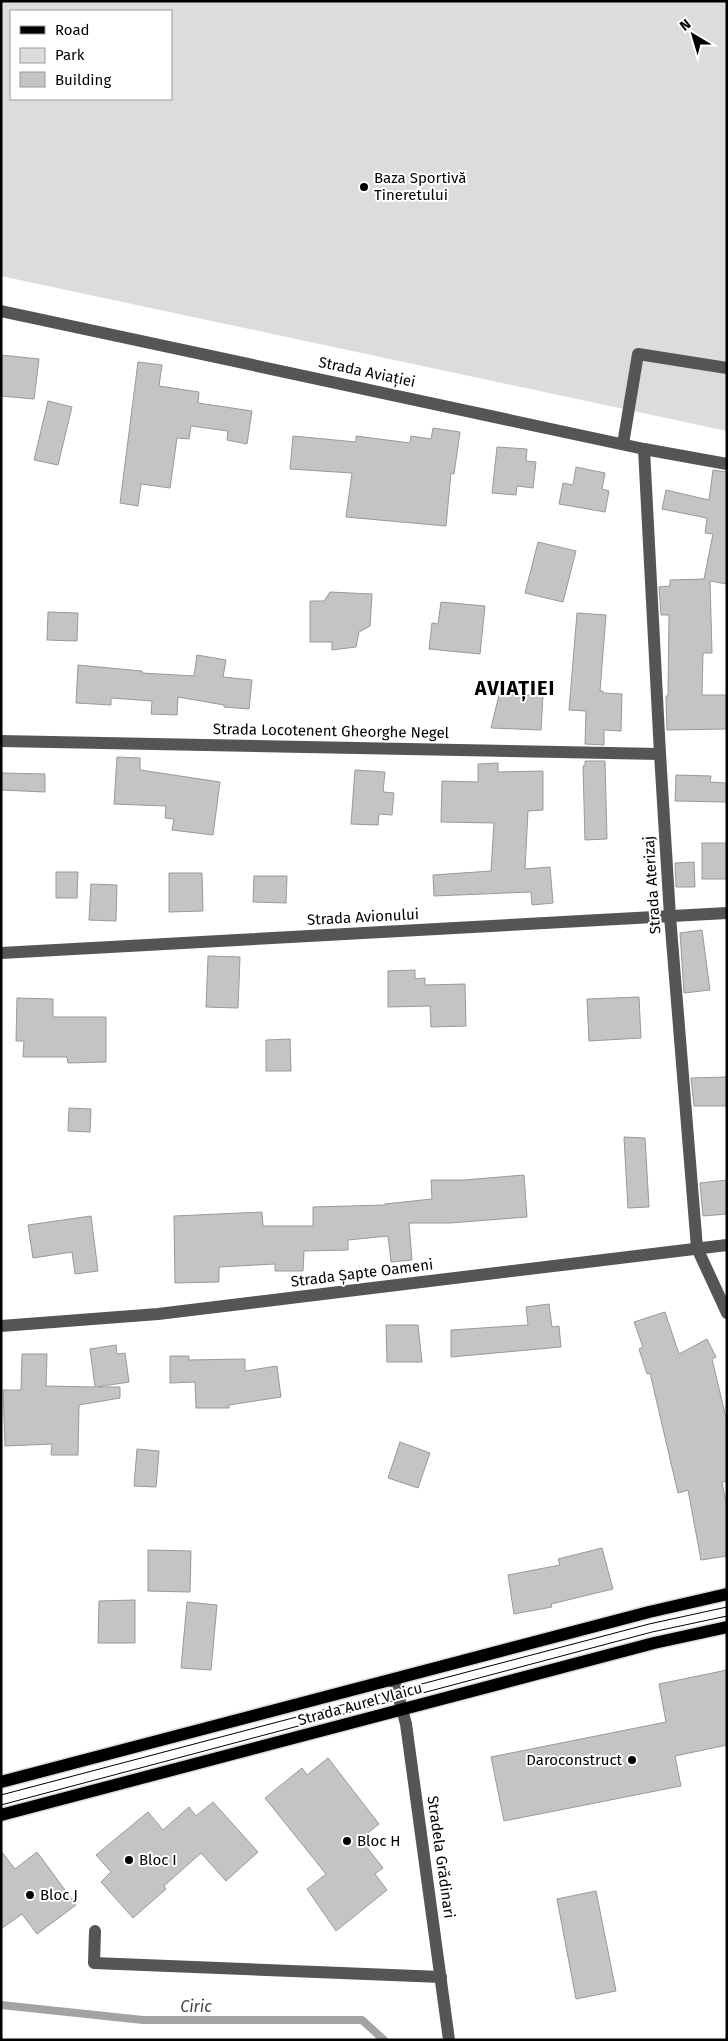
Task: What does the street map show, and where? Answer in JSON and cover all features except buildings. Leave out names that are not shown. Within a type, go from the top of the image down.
[{"type":"main road","name":"Strada Aurel Vlaicu","points":[[1,1782],[640,1614],[727,1594]]},
{"type":"main road","name":"Strada Aurel Vlaicu","points":[[1,1815],[654,1643],[727,1627]]},
{"type":"street","name":"Strada Aviației","points":[[1,311],[644,449],[727,464]]},
{"type":"street","points":[[623,444],[638,354],[727,368]]},
{"type":"street","name":"Strada Aterizaj","points":[[644,449],[670,916],[698,1248],[727,1313]]},
{"type":"street","name":"Strada Locotenent Gheorghe Negel","points":[[1,741],[660,754]]},
{"type":"street","name":"Strada Avionului","points":[[1,953],[727,913]]},
{"type":"street","name":"Strada Șapte Oameni","points":[[1,1326],[158,1314],[727,1245]]},
{"type":"street","name":"Stradela Grădinari","points":[[394,1680],[406,1724],[448,2040]]},
{"type":"street","points":[[95,1931],[94,1963],[441,1977]]},
{"type":"green space","name":"Baza Sportivă Tineretului","points":[[1,1],[727,1],[727,431],[1,276]]},
{"type":"waterway","name":"Ciric","points":[[1,2005],[143,2020],[362,2020],[384,2040]]},
{"type":"tram line","points":[[1,1795],[649,1624],[727,1607]]},
{"type":"tram line","points":[[1,1805],[652,1632],[727,1616]]},
{"type":"place","name":"Baza Sportivă Tineretului","points":[[364,187]]},
{"type":"place","name":"Daroconstruct","points":[[632,1760]]},
{"type":"place","name":"Bloc H","points":[[347,1841]]},
{"type":"place","name":"Bloc I","points":[[129,1860]]},
{"type":"place","name":"Bloc J","points":[[30,1895]]},
{"type":"district","name":"AVIAȚIEI","points":[[515,688]]}]
